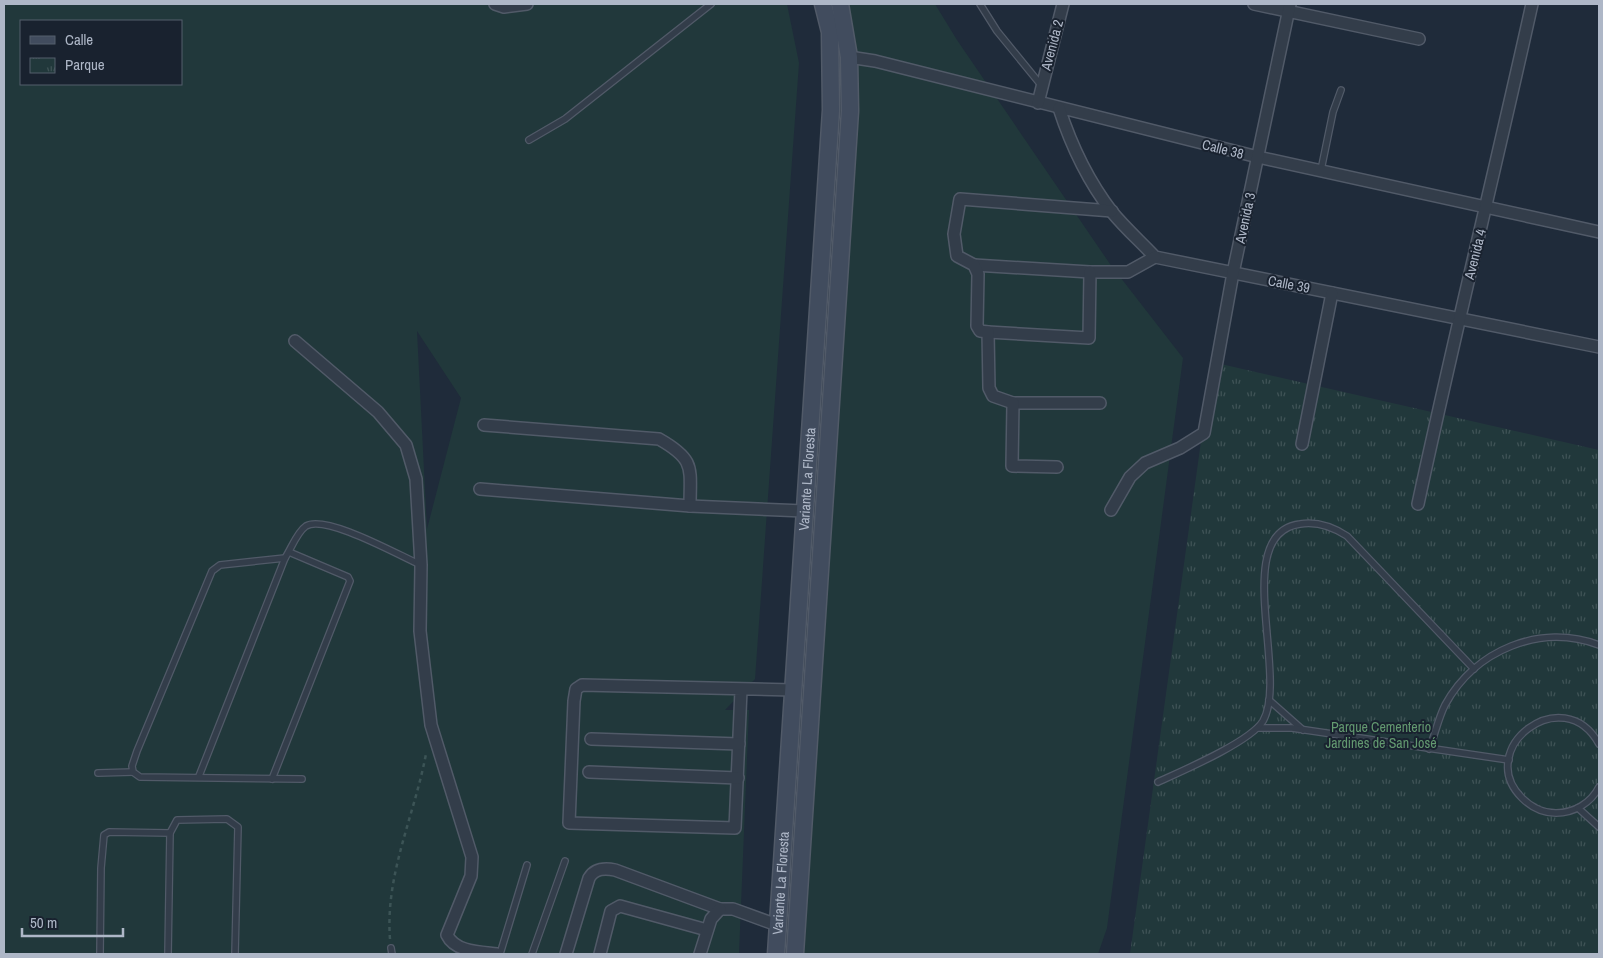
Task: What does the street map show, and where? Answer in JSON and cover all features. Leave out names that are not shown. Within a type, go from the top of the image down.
[{"type":"main road","name":"Variante La Floresta","points":[[776,954],[832,110],[830,32],[823,4]]},
{"type":"main road","name":"Variante La Floresta","points":[[795,954],[850,111],[849,56],[840,4]]},
{"type":"main road","points":[[832,110],[850,111]]},
{"type":"main road","points":[[793,682],[814,677]]},
{"type":"street","points":[[495,4],[504,7],[527,4]]},
{"type":"street","name":"Avenida 2","points":[[1042,85],[1063,4]]},
{"type":"street","points":[[1254,4],[1289,8],[1419,39]]},
{"type":"street","name":"Avenida 4","points":[[1418,504],[1459,317],[1487,207],[1532,4]]},
{"type":"street","name":"Avenida 3","points":[[1111,510],[1130,477],[1145,463],[1180,448],[1204,433],[1233,274],[1289,8]]},
{"type":"street","name":"Calle 38","points":[[849,56],[1258,157],[1599,232]]},
{"type":"street","points":[[1038,103],[1042,85]]},
{"type":"street","points":[[1059,108],[1068,138],[1081,163],[1112,212],[1155,257],[1128,272],[1090,272],[974,265],[957,256],[954,234],[960,199],[1112,212]]},
{"type":"street","name":"Calle 39","points":[[1155,257],[1233,274],[1459,317],[1599,347]]},
{"type":"street","points":[[974,265],[978,274],[977,326],[980,330],[988,332],[1089,338],[1090,272]]},
{"type":"street","points":[[1302,444],[1332,292]]},
{"type":"street","points":[[988,332],[989,388],[992,396],[1013,403],[1100,403]]},
{"type":"street","points":[[296,341],[378,412],[406,445],[416,479],[421,565],[420,631],[431,725],[472,857],[471,876],[447,935],[450,942],[463,949],[499,954]]},
{"type":"street","points":[[1013,403],[1012,466],[1057,467]]},
{"type":"street","points":[[484,425],[659,440],[680,451],[690,465],[690,506]]},
{"type":"street","points":[[480,489],[690,506],[804,511]]},
{"type":"street","points":[[741,690],[736,825],[731,829],[569,823],[576,689],[582,685],[741,690],[793,682]]},
{"type":"street","points":[[591,739],[739,744]]},
{"type":"street","points":[[589,772],[738,778]]},
{"type":"street","points":[[566,954],[589,878],[596,871],[615,870],[720,909],[733,909],[777,925]]},
{"type":"street","points":[[600,954],[612,911],[620,906],[707,930]]},
{"type":"street","points":[[700,954],[713,916],[720,909]]},
{"type":"lane","points":[[529,140],[565,119],[711,4]]},
{"type":"lane","points":[[980,4],[997,31],[1042,85]]},
{"type":"lane","points":[[1321,170],[1333,112],[1341,90]]},
{"type":"lane","points":[[199,776],[287,555],[307,525],[322,524],[344,529],[421,565]]},
{"type":"lane","points":[[1158,782],[1232,745],[1258,728],[1265,716],[1269,700],[1266,558],[1276,536],[1288,526],[1296,524],[1322,524],[1347,536],[1474,669]]},
{"type":"lane","points":[[133,772],[132,766],[137,751],[212,571],[220,564],[287,555],[348,577],[350,581],[272,779]]},
{"type":"lane","points":[[1429,749],[1445,706],[1474,669],[1509,646],[1534,638],[1569,637],[1599,645]]},
{"type":"lane","points":[[1269,700],[1304,731]]},
{"type":"lane","points":[[1598,790],[1578,808],[1552,813],[1528,804],[1518,794],[1512,783],[1509,760],[1512,747],[1519,735],[1530,726],[1546,719],[1560,718],[1576,722],[1589,731],[1599,744]]},
{"type":"lane","points":[[1258,728],[1282,727],[1509,760]]},
{"type":"lane","points":[[98,773],[133,772],[140,776],[302,779]]},
{"type":"lane","points":[[1578,808],[1599,827]]},
{"type":"lane","points":[[168,954],[170,832],[177,820],[227,819],[238,827],[235,954]]},
{"type":"lane","points":[[100,954],[101,868],[104,835],[109,832],[170,832]]},
{"type":"lane","points":[[532,954],[565,861]]},
{"type":"lane","points":[[499,954],[527,865]]},
{"type":"path","points":[[391,951],[389,905],[401,844],[416,800],[427,750]]},
{"type":"green space","points":[[4,4],[787,4],[799,63],[755,679],[725,710],[749,710],[739,954],[4,954]],"holes":[[[417,331],[461,398],[427,529]]]},
{"type":"green space","points":[[843,4],[935,4],[957,40],[1110,264],[1183,358],[1107,928],[1098,954],[801,954],[846,230]]},
{"type":"green space","name":"Parque Cementerio Jardines de San José","points":[[1212,362],[1599,450],[1599,954],[1130,954]]}]
